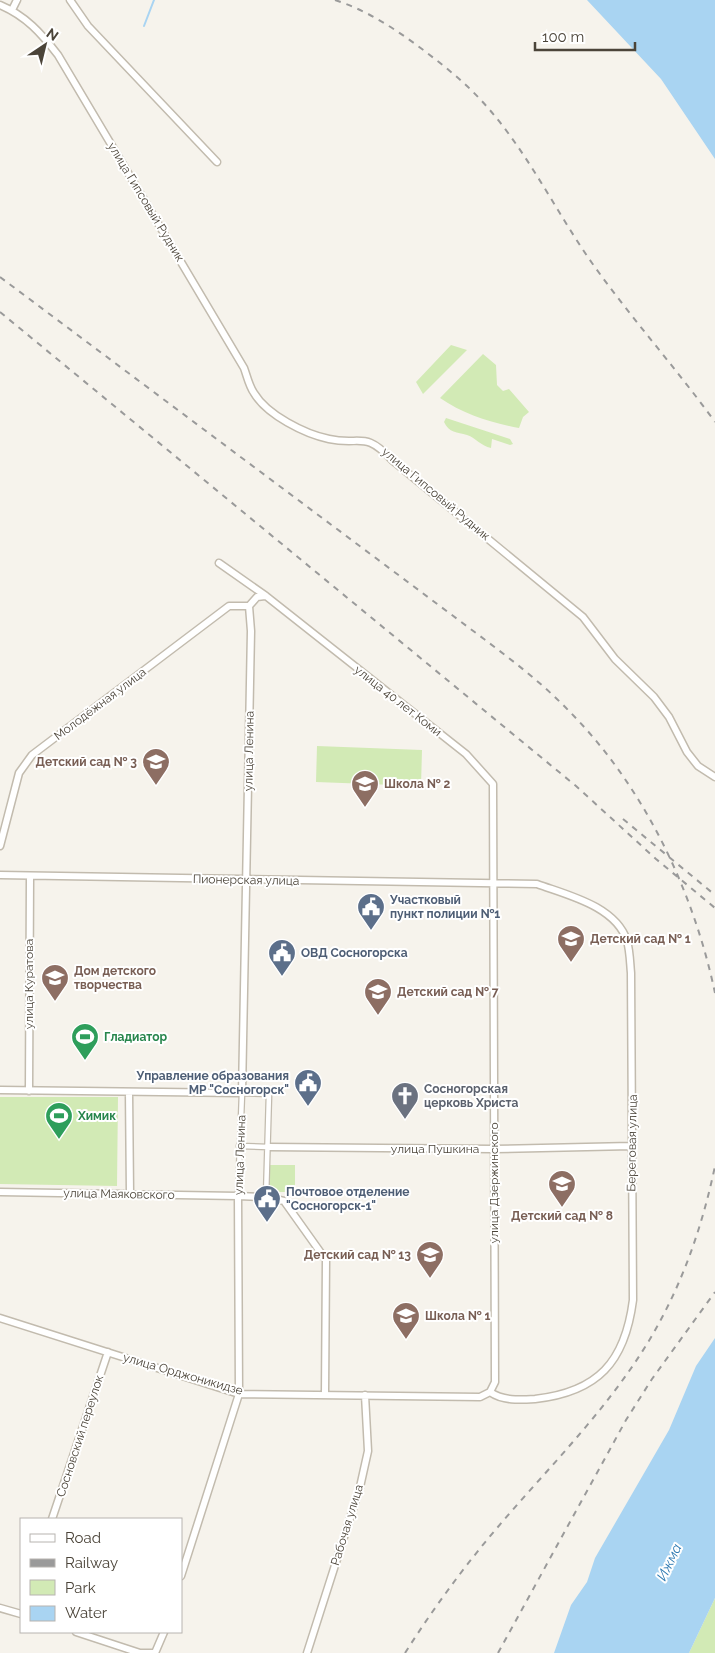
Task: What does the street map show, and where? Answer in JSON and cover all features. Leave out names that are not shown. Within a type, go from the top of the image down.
[{"type":"street","points":[[12,10],[17,0]]},
{"type":"street","points":[[70,0],[88,26],[217,162]]},
{"type":"street","name":"улица Гипсовый Рудник","points":[[0,5],[12,10],[37,28],[58,55],[239,360],[254,394],[282,420],[330,439],[361,440],[378,445],[392,460],[583,617],[615,659],[654,698],[669,717],[687,752],[698,766],[715,777]]},
{"type":"street","name":"улица 40 лет Коми","points":[[219,563],[266,596],[466,754],[493,784],[492,884]]},
{"type":"street","points":[[249,606],[257,596],[266,596]]},
{"type":"street","name":"Молодёжная улица","points":[[0,846],[19,774],[32,755],[229,606],[249,606]]},
{"type":"street","name":"улица Ленина","points":[[182,1573],[239,1394],[238,1196],[252,631],[249,606]]},
{"type":"street","name":"Пионерская улица","points":[[0,875],[492,884]]},
{"type":"street","name":"улица Куратова","points":[[29,1091],[30,877]]},
{"type":"street","name":"Береговая улица","points":[[490,1392],[499,1398],[526,1400],[574,1392],[596,1378],[621,1347],[629,1326],[633,1300],[631,1146],[633,1071],[631,973],[627,941],[616,923],[583,901],[537,884],[492,884]]},
{"type":"street","name":"улица Дзержинского","points":[[490,1392],[495,1382],[492,884]]},
{"type":"street","points":[[0,1090],[269,1094],[266,1197],[284,1201],[326,1260],[325,1394]]},
{"type":"street","points":[[129,1092],[130,1194]]},
{"type":"street","name":"улица Пушкина","points":[[239,1146],[493,1149],[631,1146]]},
{"type":"street","name":"улица Маяковского","points":[[0,1192],[266,1197]]},
{"type":"street","name":"улица Орджоникидзе","points":[[0,1318],[239,1394],[480,1397],[490,1392]]},
{"type":"street","name":"Сосновский переулок","points":[[52,1518],[108,1352]]},
{"type":"street","name":"Рабочая улица","points":[[307,1653],[360,1487],[368,1451],[365,1395]]},
{"type":"street","points":[[0,1608],[20,1614]]},
{"type":"street","points":[[79,1633],[140,1652],[155,1653],[164,1633]]},
{"type":"green space","points":[[451,345],[467,350],[423,394],[416,382]]},
{"type":"green space","points":[[483,354],[496,365],[497,385],[503,391],[509,389],[529,412],[523,417],[519,428],[478,417],[458,409],[440,398]]},
{"type":"green space","points":[[446,418],[510,439],[513,444],[510,445],[492,439],[491,448],[487,447],[470,436],[451,430],[444,422]]},
{"type":"green space","points":[[317,746],[422,750],[421,786],[316,782]]},
{"type":"green space","name":"Химик","points":[[0,1097],[118,1097],[117,1186],[0,1184]]},
{"type":"green space","points":[[269,1165],[295,1165],[295,1192],[268,1192]]},
{"type":"green space","points":[[715,1598],[715,1653],[689,1653]]},
{"type":"water","points":[[587,0],[715,0],[715,159],[661,79]]},
{"type":"water","name":"Ижма","points":[[715,1338],[715,1598],[689,1653],[554,1653],[571,1605],[587,1582],[595,1558],[669,1430],[696,1366]]},
{"type":"waterway","points":[[144,26],[154,0]]},
{"type":"railway","points":[[335,0],[368,14],[398,32],[449,70],[478,97],[495,116],[525,157],[592,263],[715,422]]},
{"type":"railway","points":[[0,277],[484,639],[527,673],[568,710],[595,739],[620,771],[642,805],[661,841],[679,878],[693,915],[715,993]]},
{"type":"railway","points":[[0,312],[576,786],[656,859],[715,908]]},
{"type":"railway","points":[[623,819],[715,895]]},
{"type":"railway","points":[[405,1653],[437,1605],[472,1558],[577,1437],[634,1365],[672,1298],[690,1256],[704,1212],[715,1166]]},
{"type":"railway","points":[[498,1653],[626,1420],[652,1379],[715,1292]]},
{"type":"place","name":"Детский сад № 3","points":[[156,786]]},
{"type":"place","name":"Школа № 2","points":[[365,808]]},
{"type":"place","name":"Участковый пункт полиции №1","points":[[371,931]]},
{"type":"place","name":"Детский сад № 1","points":[[571,963]]},
{"type":"place","name":"ОВД Сосногорска","points":[[282,977]]},
{"type":"place","name":"Дом детского творчества","points":[[55,1002]]},
{"type":"place","name":"Детский сад № 7","points":[[378,1016]]},
{"type":"place","name":"Гладиатор","points":[[85,1061]]},
{"type":"place","name":"Управление образования МР \"Сосногорск\"","points":[[308,1107]]},
{"type":"place","name":"Сосногорская церковь Христа","points":[[405,1120]]},
{"type":"place","name":"Химик","points":[[59,1140]]},
{"type":"place","name":"Детский сад № 8","points":[[562,1208]]},
{"type":"place","name":"Почтовое отделение \"Сосногорск-1\"","points":[[267,1223]]},
{"type":"place","name":"Детский сад № 13","points":[[430,1279]]},
{"type":"place","name":"Школа № 1","points":[[406,1340]]}]
